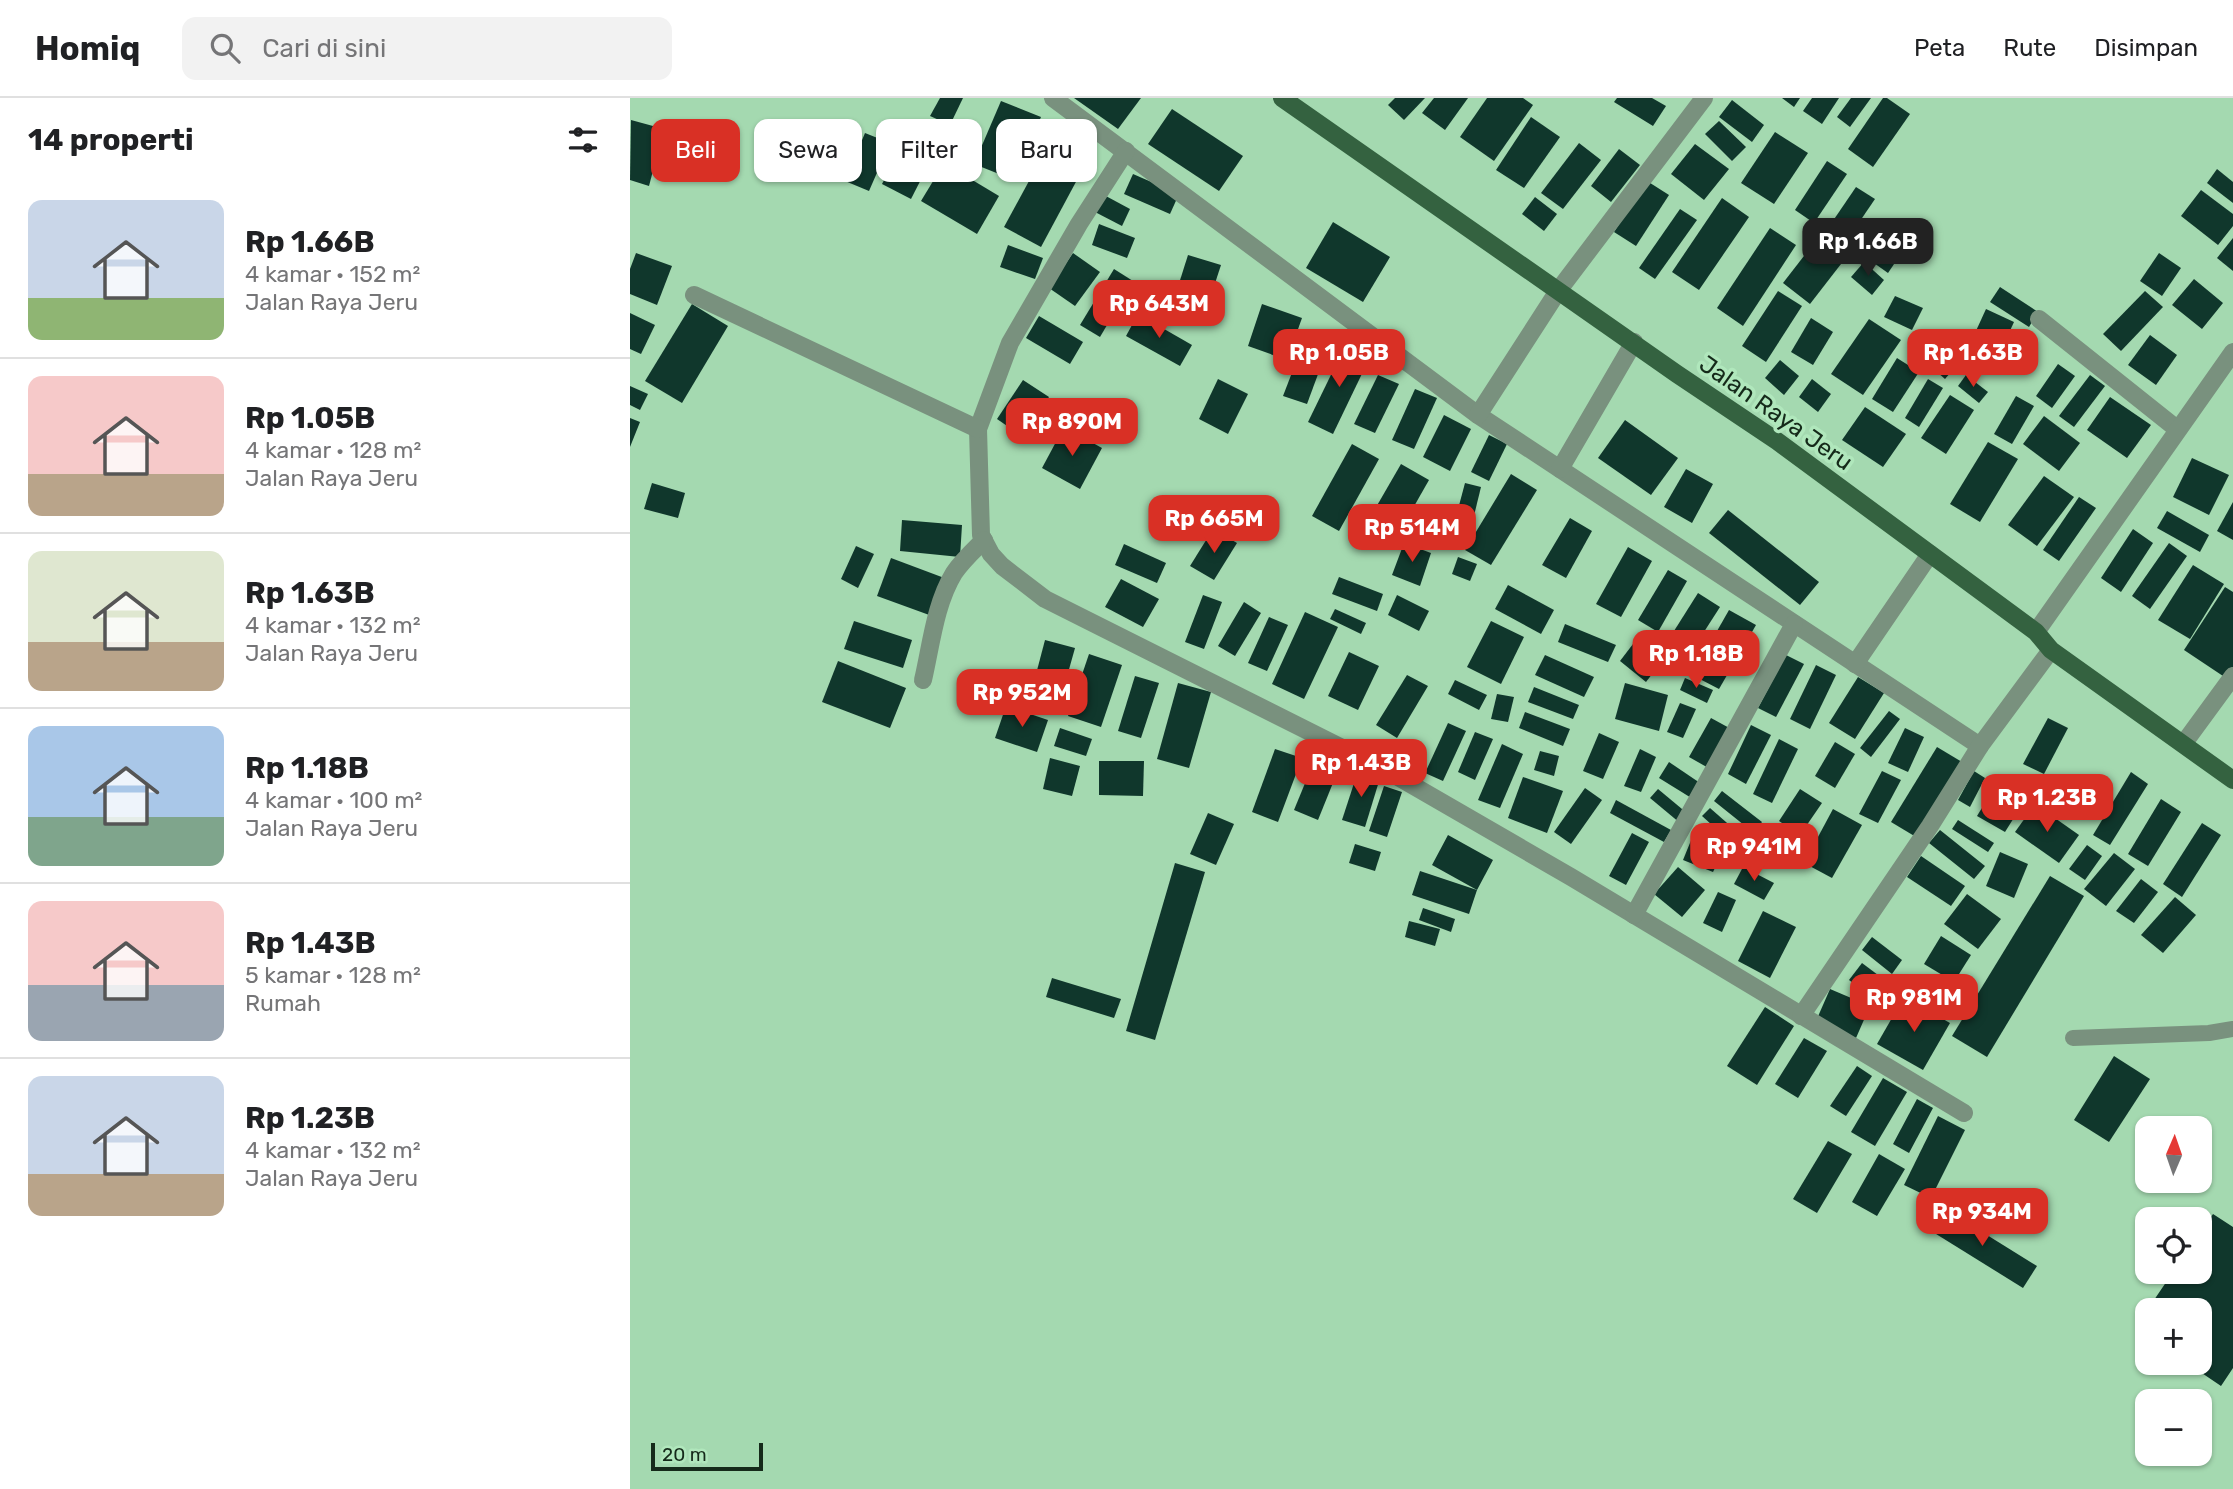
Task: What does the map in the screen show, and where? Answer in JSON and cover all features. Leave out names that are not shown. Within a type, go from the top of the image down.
[{"type":"main road","name":"Jalan Raya Jeru","points":[[1282,98],[1777,441],[2036,632],[2051,650],[2233,780]]},
{"type":"street","points":[[1054,98],[1478,415],[1980,746]]},
{"type":"street","points":[[1478,415],[1559,291],[1704,98]]},
{"type":"street","points":[[1126,151],[1079,224],[1010,343],[978,429],[981,529],[991,554],[1002,566],[1045,599],[1387,770],[1964,1113]]},
{"type":"street","points":[[694,295],[978,429]]},
{"type":"street","points":[[2039,319],[2178,429]]},
{"type":"street","points":[[1560,469],[1634,342]]},
{"type":"street","points":[[2036,632],[2233,352]]},
{"type":"street","points":[[923,680],[942,600],[951,579],[960,565],[984,540]]},
{"type":"street","points":[[1855,664],[1930,554]]},
{"type":"street","points":[[1634,915],[1794,624]]},
{"type":"street","points":[[1801,1016],[1930,826],[1980,746],[2051,650]]},
{"type":"street","points":[[2184,743],[2233,676]]},
{"type":"lane","points":[[2073,1038],[2209,1033],[2233,1029]]},
{"type":"building","points":[[940,98],[963,98],[953,119],[937,119],[930,116]]},
{"type":"building","points":[[1074,98],[1141,98],[1118,129]]},
{"type":"building","points":[[1395,98],[1425,98],[1404,120],[1388,105]]},
{"type":"building","points":[[1434,98],[1468,98],[1445,130],[1422,113]]},
{"type":"building","points":[[1487,98],[1523,98],[1533,105],[1494,161],[1460,137]]},
{"type":"building","points":[[1617,98],[1652,98],[1666,106],[1653,126],[1614,102]]},
{"type":"building","points":[[1782,98],[1800,98],[1794,107]]},
{"type":"building","points":[[1812,98],[1839,98],[1822,124],[1803,111]]},
{"type":"building","points":[[1851,98],[1871,98],[1850,127],[1837,117]]},
{"type":"building","points":[[1883,98],[1910,114],[1873,167],[1848,149]]},
{"type":"building","points":[[1732,100],[1764,125],[1752,142],[1719,117]]},
{"type":"building","points":[[1001,101],[1041,117],[996,119],[996,173],[982,167],[982,145]]},
{"type":"building","points":[[1172,109],[1243,156],[1219,191],[1148,144]]},
{"type":"building","points":[[1531,117],[1560,137],[1524,188],[1496,170]]},
{"type":"building","points":[[631,120],[651,125],[651,178],[649,186],[630,180]]},
{"type":"building","points":[[1719,121],[1746,147],[1732,161],[1705,134]]},
{"type":"building","points":[[1775,132],[1808,153],[1774,204],[1741,183]]},
{"type":"building","points":[[865,133],[876,137],[876,175],[869,191],[847,182],[862,182],[862,140]]},
{"type":"building","points":[[1579,143],[1601,160],[1563,209],[1541,193]]},
{"type":"building","points":[[1695,144],[1729,169],[1704,200],[1671,174]]},
{"type":"building","points":[[1619,149],[1640,165],[1611,202],[1591,186]]},
{"type":"building","points":[[1827,161],[1847,174],[1814,223],[1795,210]]},
{"type":"building","points":[[2217,169],[2233,182],[2233,203],[2207,183]]},
{"type":"building","points":[[1133,174],[1179,194],[1170,214],[1124,194]]},
{"type":"building","points":[[1647,181],[1669,195],[1636,246],[1614,232]]},
{"type":"building","points":[[883,182],[920,182],[911,199],[882,184]]},
{"type":"building","points":[[932,182],[976,182],[999,196],[977,234],[921,201]]},
{"type":"building","points":[[1028,182],[1076,182],[1041,247],[1004,227]]},
{"type":"building","points":[[1856,187],[1875,199],[1843,246],[1824,234]]},
{"type":"building","points":[[2201,190],[2233,214],[2233,226],[2218,245],[2181,216]]},
{"type":"building","points":[[1104,195],[1130,209],[1122,226],[1095,212]]},
{"type":"building","points":[[1535,197],[1557,214],[1544,231],[1522,214]]},
{"type":"building","points":[[1722,198],[1749,217],[1699,290],[1672,272]]},
{"type":"building","points":[[1680,209],[1697,220],[1655,279],[1639,268]]},
{"type":"building","points":[[1890,220],[1913,236],[1888,273],[1864,256]]},
{"type":"building","points":[[1333,222],[1390,257],[1363,302],[1306,268]]},
{"type":"building","points":[[1099,224],[1135,238],[1127,258],[1092,245]]},
{"type":"building","points":[[1770,228],[1796,245],[1743,326],[1717,308]]},
{"type":"building","points":[[2233,238],[2233,271],[2217,258]]},
{"type":"building","points":[[1814,243],[1841,264],[1810,304],[1783,283]]},
{"type":"building","points":[[1008,245],[1043,258],[1035,279],[1000,267]]},
{"type":"building","points":[[636,253],[672,266],[657,305],[630,294],[630,269]]},
{"type":"building","points":[[1073,253],[1100,272],[1075,306],[1049,288]]},
{"type":"building","points":[[2159,253],[2181,268],[2162,296],[2140,281]]},
{"type":"building","points":[[1188,255],[1221,265],[1201,326],[1169,315]]},
{"type":"building","points":[[1864,262],[1884,280],[1872,295],[1851,277]]},
{"type":"building","points":[[1114,269],[1133,281],[1100,337],[1080,325]]},
{"type":"building","points":[[2194,279],[2223,303],[2202,329],[2172,305]]},
{"type":"building","points":[[2000,287],[2038,312],[2029,327],[1990,302]]},
{"type":"building","points":[[1778,291],[1802,306],[1766,362],[1742,346]]},
{"type":"building","points":[[2145,291],[2163,307],[2121,351],[2103,334]]},
{"type":"building","points":[[1895,296],[1923,308],[1912,330],[1884,317]]},
{"type":"building","points":[[692,304],[728,326],[682,403],[645,381]]},
{"type":"building","points":[[1262,304],[1302,318],[1287,360],[1248,346]]},
{"type":"building","points":[[1986,309],[2014,322],[1998,357],[1970,344]]},
{"type":"building","points":[[630,313],[655,325],[641,354],[630,349]]},
{"type":"building","points":[[1138,314],[1192,345],[1180,366],[1126,336]]},
{"type":"building","points":[[1039,316],[1083,342],[1070,364],[1026,338]]},
{"type":"building","points":[[1811,318],[1833,332],[1813,365],[1791,352]]},
{"type":"building","points":[[1869,319],[1901,340],[1863,395],[1831,374]]},
{"type":"building","points":[[1308,331],[1331,339],[1307,404],[1283,396]]},
{"type":"building","points":[[1923,335],[1957,365],[1945,379],[1911,349]]},
{"type":"building","points":[[2150,335],[2177,355],[2156,385],[2128,365]]},
{"type":"building","points":[[1346,344],[1371,355],[1333,434],[1308,422]]},
{"type":"building","points":[[1897,358],[1919,372],[1893,412],[1872,399]]},
{"type":"building","points":[[1780,360],[1799,376],[1784,395],[1765,378]]},
{"type":"building","points":[[2058,364],[2075,376],[2052,408],[2036,396]]},
{"type":"building","points":[[1378,375],[1399,384],[1375,433],[1354,424]]},
{"type":"building","points":[[1966,375],[1988,392],[1979,403],[1958,386]]},
{"type":"building","points":[[2090,375],[2105,386],[2074,427],[2059,416]]},
{"type":"building","points":[[1218,379],[1248,394],[1228,434],[1199,419]]},
{"type":"building","points":[[1812,379],[1831,394],[1818,412],[1799,397]]},
{"type":"building","points":[[1928,379],[1943,388],[1919,427],[1905,418]]},
{"type":"building","points":[[1023,380],[1049,397],[1023,437],[997,419]]},
{"type":"building","points":[[630,386],[648,394],[640,410],[630,405]]},
{"type":"building","points":[[1415,389],[1437,398],[1414,449],[1392,440]]},
{"type":"building","points":[[1950,395],[1974,410],[1946,454],[1921,438]]},
{"type":"building","points":[[2016,396],[2034,406],[2012,444],[1994,434]]},
{"type":"building","points":[[2110,397],[2151,425],[2127,458],[2087,430]]},
{"type":"building","points":[[1865,407],[1906,434],[1883,467],[1842,440]]},
{"type":"building","points":[[1444,415],[1471,429],[1450,471],[1423,457]]},
{"type":"building","points":[[2044,416],[2080,443],[2059,471],[2023,444]]},
{"type":"building","points":[[630,418],[640,422],[630,447]]},
{"type":"building","points":[[1625,420],[1678,458],[1651,495],[1598,458]]},
{"type":"building","points":[[1064,427],[1102,448],[1080,489],[1042,468]]},
{"type":"building","points":[[1489,435],[1507,444],[1489,481],[1471,472]]},
{"type":"building","points":[[1988,442],[2018,459],[1980,522],[1950,504]]},
{"type":"building","points":[[1352,444],[1379,459],[1339,531],[1312,516]]},
{"type":"building","points":[[2192,458],[2229,475],[2209,515],[2173,497]]},
{"type":"building","points":[[1401,464],[1429,480],[1392,545],[1364,528]]},
{"type":"building","points":[[1686,469],[1713,484],[1692,523],[1664,507]]},
{"type":"building","points":[[1511,474],[1537,490],[1491,565],[1465,550]]},
{"type":"building","points":[[2044,476],[2074,497],[2037,546],[2008,525]]},
{"type":"building","points":[[652,483],[685,493],[678,518],[644,509]]},
{"type":"building","points":[[1465,483],[1481,487],[1470,532],[1453,528]]},
{"type":"building","points":[[2079,497],[2096,508],[2059,561],[2043,550]]},
{"type":"building","points":[[2233,502],[2233,540],[2217,531]]},
{"type":"building","points":[[1728,510],[1819,582],[1800,605],[1709,533]]},
{"type":"building","points":[[2167,511],[2209,535],[2200,552],[2157,528]]},
{"type":"building","points":[[1570,518],[1592,531],[1566,578],[1542,565]]},
{"type":"building","points":[[902,520],[962,525],[960,557],[900,551]]},
{"type":"building","points":[[1213,529],[1237,543],[1214,580],[1190,566]]},
{"type":"building","points":[[2133,529],[2153,543],[2121,592],[2101,578]]},
{"type":"building","points":[[1404,543],[1431,553],[1420,586],[1392,575]]},
{"type":"building","points":[[2169,543],[2187,556],[2150,609],[2132,596]]},
{"type":"building","points":[[1124,544],[1166,563],[1157,583],[1115,565]]},
{"type":"building","points":[[856,546],[874,554],[858,588],[841,579]]},
{"type":"building","points":[[1628,547],[1652,561],[1621,617],[1596,604]]},
{"type":"building","points":[[1458,557],[1477,564],[1470,581],[1452,574]]},
{"type":"building","points":[[891,558],[947,579],[932,616],[877,596]]},
{"type":"building","points":[[2193,565],[2224,584],[2190,639],[2158,620]]},
{"type":"building","points":[[1668,570],[1687,581],[1658,632],[1638,620]]},
{"type":"building","points":[[1339,577],[1383,594],[1377,611],[1332,594]]},
{"type":"building","points":[[1121,579],[1159,599],[1143,627],[1105,607]]},
{"type":"building","points":[[1508,585],[1554,610],[1541,634],[1495,609]]},
{"type":"building","points":[[2225,587],[2233,592],[2233,674],[2229,680],[2184,650]]},
{"type":"building","points":[[1698,593],[1720,607],[1684,663],[1662,650]]},
{"type":"building","points":[[1203,595],[1222,602],[1204,649],[1185,642]]},
{"type":"building","points":[[1397,595],[1429,611],[1419,631],[1388,615]]},
{"type":"building","points":[[1244,602],[1261,613],[1235,656],[1218,646]]},
{"type":"building","points":[[1335,609],[1366,623],[1361,634],[1330,619]]},
{"type":"building","points":[[1729,610],[1756,625],[1719,689],[1692,675]]},
{"type":"building","points":[[1305,612],[1338,627],[1304,699],[1272,684]]},
{"type":"building","points":[[1269,617],[1288,625],[1267,671],[1248,663]]},
{"type":"building","points":[[854,621],[912,640],[903,668],[844,649]]},
{"type":"building","points":[[1491,621],[1524,637],[1501,684],[1467,667]]},
{"type":"building","points":[[1565,624],[1616,645],[1608,662],[1558,642]]},
{"type":"building","points":[[1045,640],[1075,648],[1059,705],[1030,697]]},
{"type":"building","points":[[1633,644],[1659,665],[1646,682],[1620,661]]},
{"type":"building","points":[[1349,652],[1379,666],[1358,710],[1328,696]]},
{"type":"building","points":[[1089,654],[1122,665],[1101,727],[1068,716]]},
{"type":"building","points":[[1545,655],[1594,677],[1584,697],[1535,675]]},
{"type":"building","points":[[1786,655],[1804,664],[1776,717],[1758,708]]},
{"type":"building","points":[[838,661],[906,688],[890,728],[822,702]]},
{"type":"building","points":[[1816,665],[1836,675],[1810,729],[1790,719]]},
{"type":"building","points":[[1407,675],[1428,686],[1397,738],[1376,725]]},
{"type":"building","points":[[1135,676],[1159,683],[1141,738],[1118,731]]},
{"type":"building","points":[[1858,677],[1884,693],[1855,739],[1829,723]]},
{"type":"building","points":[[1685,678],[1713,690],[1707,703],[1680,690]]},
{"type":"building","points":[[1455,680],[1487,695],[1479,710],[1448,694]]},
{"type":"building","points":[[1178,683],[1211,692],[1189,768],[1157,759]]},
{"type":"building","points":[[1625,683],[1668,695],[1659,731],[1615,719]]},
{"type":"building","points":[[1534,687],[1579,705],[1573,719],[1528,702]]},
{"type":"building","points":[[1497,694],[1514,697],[1508,722],[1491,719]]},
{"type":"building","points":[[1680,703],[1696,709],[1683,738],[1667,732]]},
{"type":"building","points":[[1006,706],[1048,720],[1037,752],[995,738]]},
{"type":"building","points":[[1889,711],[1900,719],[1871,757],[1860,748]]},
{"type":"building","points":[[1525,712],[1570,729],[1563,746],[1519,728]]},
{"type":"building","points":[[1711,718],[1733,730],[1712,770],[1689,757]]},
{"type":"building","points":[[2048,718],[2068,728],[2044,774],[2023,764]]},
{"type":"building","points":[[1448,723],[1466,731],[1443,781],[1425,773]]},
{"type":"building","points":[[1751,725],[1771,735],[1746,784],[1728,774]]},
{"type":"building","points":[[1060,728],[1092,739],[1086,756],[1054,746]]},
{"type":"building","points":[[1905,728],[1924,737],[1908,772],[1888,763]]},
{"type":"building","points":[[1475,732],[1493,739],[1475,780],[1458,772]]},
{"type":"building","points":[[1599,733],[1619,742],[1603,779],[1583,771]]},
{"type":"building","points":[[1779,739],[1798,749],[1772,803],[1753,794]]},
{"type":"building","points":[[1835,742],[1855,754],[1835,788],[1815,776]]},
{"type":"building","points":[[1502,744],[1523,754],[1500,808],[1478,800]]},
{"type":"building","points":[[1937,747],[1962,762],[1916,837],[1891,822]]},
{"type":"building","points":[[1275,749],[1302,758],[1278,822],[1252,812]]},
{"type":"building","points":[[1640,749],[1656,757],[1641,792],[1624,786]]},
{"type":"building","points":[[1540,751],[1559,756],[1554,776],[1534,770]]},
{"type":"building","points":[[1050,758],[1080,766],[1072,796],[1043,789]]},
{"type":"building","points":[[1315,759],[1339,768],[1318,820],[1294,810]]},
{"type":"building","points":[[1099,761],[1144,761],[1143,796],[1099,795]]},
{"type":"building","points":[[1669,762],[1703,785],[1693,799],[1659,778]]},
{"type":"building","points":[[1358,771],[1380,778],[1365,827],[1342,820]]},
{"type":"building","points":[[1882,771],[1901,780],[1878,823],[1859,814]]},
{"type":"building","points":[[1974,771],[1985,778],[1970,807],[1958,800]]},
{"type":"building","points":[[2131,772],[2148,784],[2110,845],[2093,835]]},
{"type":"building","points":[[2002,775],[2030,792],[2005,832],[1977,816]]},
{"type":"building","points":[[1523,777],[1563,791],[1547,833],[1508,818]]},
{"type":"building","points":[[1384,786],[1402,792],[1387,837],[1369,831]]},
{"type":"building","points":[[1585,788],[1602,800],[1571,844],[1554,832]]},
{"type":"building","points":[[1658,789],[1688,814],[1680,823],[1650,798]]},
{"type":"building","points":[[1800,789],[1822,803],[1800,835],[1779,821]]},
{"type":"building","points":[[1722,791],[1762,822],[1754,833],[1714,801]]},
{"type":"building","points":[[2161,799],[2181,812],[2148,866],[2128,854]]},
{"type":"building","points":[[1616,800],[1671,830],[1664,842],[1610,813]]},
{"type":"building","points":[[2035,804],[2079,835],[2059,863],[2015,832]]},
{"type":"building","points":[[1710,808],[1751,844],[1743,853],[1702,816]]},
{"type":"building","points":[[1833,809],[1862,825],[1832,878],[1804,863]]},
{"type":"building","points":[[1208,813],[1234,824],[1216,865],[1190,854]]},
{"type":"building","points":[[1958,820],[1994,843],[1988,852],[1952,829]]},
{"type":"building","points":[[2202,823],[2221,835],[2182,897],[2163,884]]},
{"type":"building","points":[[1940,830],[1985,866],[1974,879],[1929,843]]},
{"type":"building","points":[[1632,833],[1649,842],[1626,885],[1609,876]]},
{"type":"building","points":[[1448,835],[1493,860],[1477,890],[1432,865]]},
{"type":"building","points":[[1692,838],[1723,851],[1713,872],[1683,860]]},
{"type":"building","points":[[1355,844],[1381,852],[1375,871],[1349,863]]},
{"type":"building","points":[[2087,845],[2102,856],[2085,880],[2069,869]]},
{"type":"building","points":[[2000,852],[2028,864],[2014,898],[1986,886]]},
{"type":"building","points":[[2114,853],[2135,869],[2106,906],[2084,889]]},
{"type":"building","points":[[1921,856],[1965,886],[1951,906],[1907,877]]},
{"type":"building","points":[[1175,863],[1205,872],[1155,1040],[1126,1031]]},
{"type":"building","points":[[1678,867],[1705,890],[1682,917],[1654,894]]},
{"type":"building","points":[[1743,867],[1774,883],[1764,900],[1734,884]]},
{"type":"building","points":[[1420,871],[1477,890],[1469,914],[1412,895]]},
{"type":"building","points":[[2050,876],[2084,896],[1987,1057],[1952,1036]]},
{"type":"building","points":[[2141,879],[2158,892],[2134,923],[2116,911]]},
{"type":"building","points":[[1718,892],[1736,900],[1722,932],[1703,923]]},
{"type":"building","points":[[1967,894],[2001,919],[1978,949],[1944,924]]},
{"type":"building","points":[[2175,897],[2196,915],[2163,953],[2141,935]]},
{"type":"building","points":[[1423,908],[1455,919],[1451,932],[1419,920]]},
{"type":"building","points":[[1763,911],[1796,927],[1770,978],[1738,961]]},
{"type":"building","points":[[1409,921],[1440,929],[1435,946],[1405,937]]},
{"type":"building","points":[[1941,936],[1971,955],[1954,982],[1924,964]]},
{"type":"building","points":[[1872,937],[1902,960],[1892,974],[1862,950]]},
{"type":"building","points":[[1862,963],[1886,981],[1873,998],[1849,980]]},
{"type":"building","points":[[1052,978],[1121,999],[1114,1018],[1046,997]]},
{"type":"building","points":[[1830,989],[1870,1006],[1856,1038],[1816,1021]]},
{"type":"building","points":[[1904,997],[1950,1023],[1923,1070],[1877,1044]]},
{"type":"building","points":[[1765,1007],[1794,1026],[1757,1085],[1727,1066]]},
{"type":"building","points":[[1804,1038],[1827,1051],[1798,1098],[1775,1084]]},
{"type":"building","points":[[2114,1056],[2150,1079],[2109,1142],[2074,1120]]},
{"type":"building","points":[[1857,1066],[1872,1076],[1846,1116],[1830,1106]]},
{"type":"building","points":[[1883,1078],[1907,1092],[1875,1146],[1851,1132]]},
{"type":"building","points":[[1917,1099],[1933,1108],[1909,1153],[1893,1144]]},
{"type":"building","points":[[1938,1116],[1965,1130],[1931,1198],[1904,1185]]},
{"type":"building","points":[[1828,1141],[1852,1154],[1817,1213],[1793,1199]]},
{"type":"building","points":[[1879,1154],[1905,1169],[1877,1216],[1852,1202]]},
{"type":"building","points":[[1942,1207],[2037,1266],[2023,1288],[1928,1229]]},
{"type":"building","points":[[2212,1215],[2233,1227],[2233,1368],[2221,1386],[2205,1375],[2212,1375],[2212,1298],[2155,1298],[2165,1284],[2212,1284]]}]
